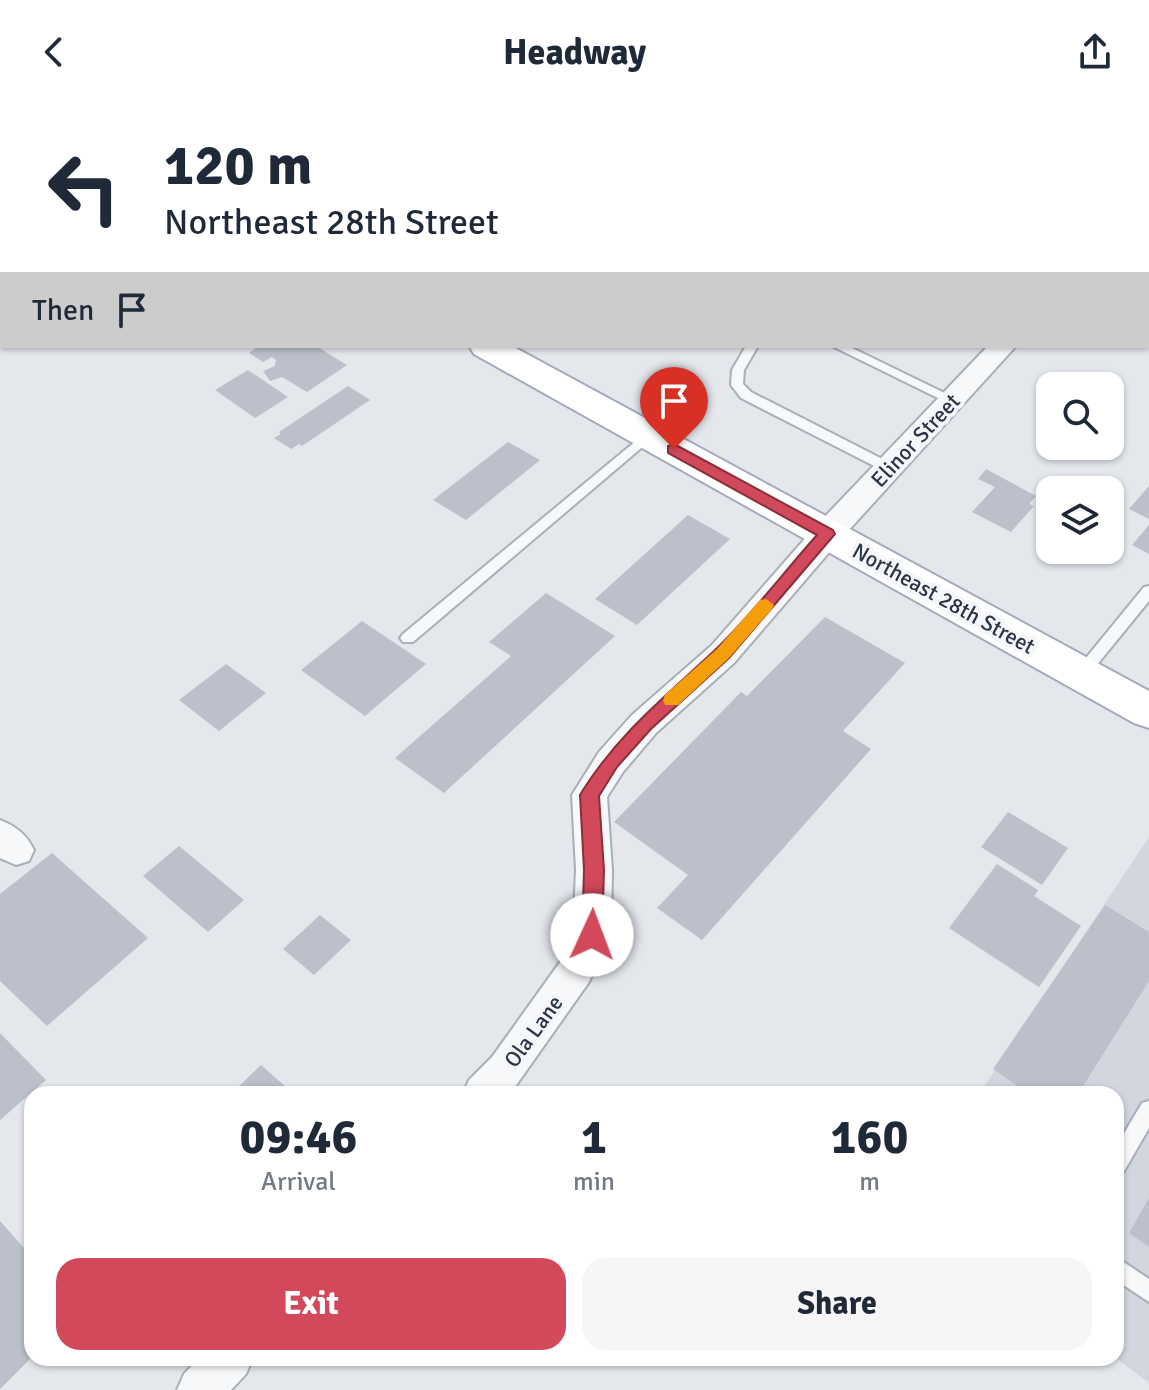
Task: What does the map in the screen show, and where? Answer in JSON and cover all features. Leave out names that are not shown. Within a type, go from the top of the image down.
[{"type":"main road","name":"Northeast 28th Street","points":[[490,348],[1149,711]]},
{"type":"street","name":"Elinor Street","points":[[827,534],[1001,348]]},
{"type":"street","name":"Ola Lane","points":[[491,1086],[506,1070],[576,970],[592,935],[594,870],[589,795],[611,762],[644,724],[723,654],[827,534]]},
{"type":"street","points":[[200,1390],[222,1366]]},
{"type":"lane","points":[[751,348],[738,370],[737,385],[746,395],[889,468]]},
{"type":"lane","points":[[842,348],[953,400]]},
{"type":"lane","points":[[408,638],[648,435]]},
{"type":"lane","points":[[1082,673],[1149,591]]},
{"type":"lane","points":[[1124,1152],[1149,1110]]},
{"type":"lane","points":[[1124,1273],[1149,1292]]},
{"type":"shaded area","points":[[1149,837],[1149,1383],[1124,1364],[1124,1086],[984,1086]]},
{"type":"building","points":[[256,348],[319,348],[347,365],[307,392],[282,377],[270,381],[263,371],[275,366],[276,360],[272,357],[263,362],[249,353]]},
{"type":"building","points":[[248,370],[288,397],[255,418],[215,390]]},
{"type":"building","points":[[348,386],[370,400],[302,446],[299,444],[291,449],[274,438],[281,434],[279,432]]},
{"type":"building","points":[[508,442],[540,460],[466,520],[433,500]]},
{"type":"building","points":[[986,469],[1036,496],[1029,504],[1034,506],[1011,532],[972,512],[995,487],[978,479]]},
{"type":"building","points":[[1149,486],[1149,519],[1129,509]]},
{"type":"building","points":[[688,515],[730,539],[637,625],[595,599]]},
{"type":"building","points":[[1149,525],[1149,554],[1132,545]]},
{"type":"building","points":[[546,593],[615,636],[444,793],[395,758],[511,656],[489,642]]},
{"type":"building","points":[[825,617],[905,663],[843,731],[871,749],[702,940],[657,908],[688,875],[614,822],[741,692],[747,696]]},
{"type":"building","points":[[362,621],[426,664],[365,716],[301,670]]},
{"type":"building","points":[[226,664],[266,693],[219,731],[179,700]]},
{"type":"building","points":[[1008,812],[1068,848],[1042,885],[981,847]]},
{"type":"building","points":[[179,846],[244,900],[208,932],[143,876]]},
{"type":"building","points":[[52,853],[148,938],[47,1026],[0,981],[0,894]]},
{"type":"building","points":[[997,864],[1038,890],[1034,896],[1081,926],[1039,987],[949,928]]},
{"type":"building","points":[[1105,905],[1149,932],[1149,981],[1083,1086],[1017,1086],[993,1069]]},
{"type":"building","points":[[320,915],[351,940],[314,975],[283,949]]},
{"type":"building","points":[[0,1033],[46,1080],[39,1086],[24,1086],[24,1099],[0,1120]]},
{"type":"building","points":[[261,1065],[285,1086],[239,1086]]},
{"type":"building","points":[[1149,1198],[1149,1247],[1129,1233]]},
{"type":"building","points":[[0,1221],[24,1248],[24,1365],[0,1389]]},
{"type":"slow traffic","points":[[671,700],[723,654],[766,605]]},
{"type":"route","points":[[592,935],[594,870],[589,795],[611,762],[644,724],[723,654],[827,534],[674,449]]}]
